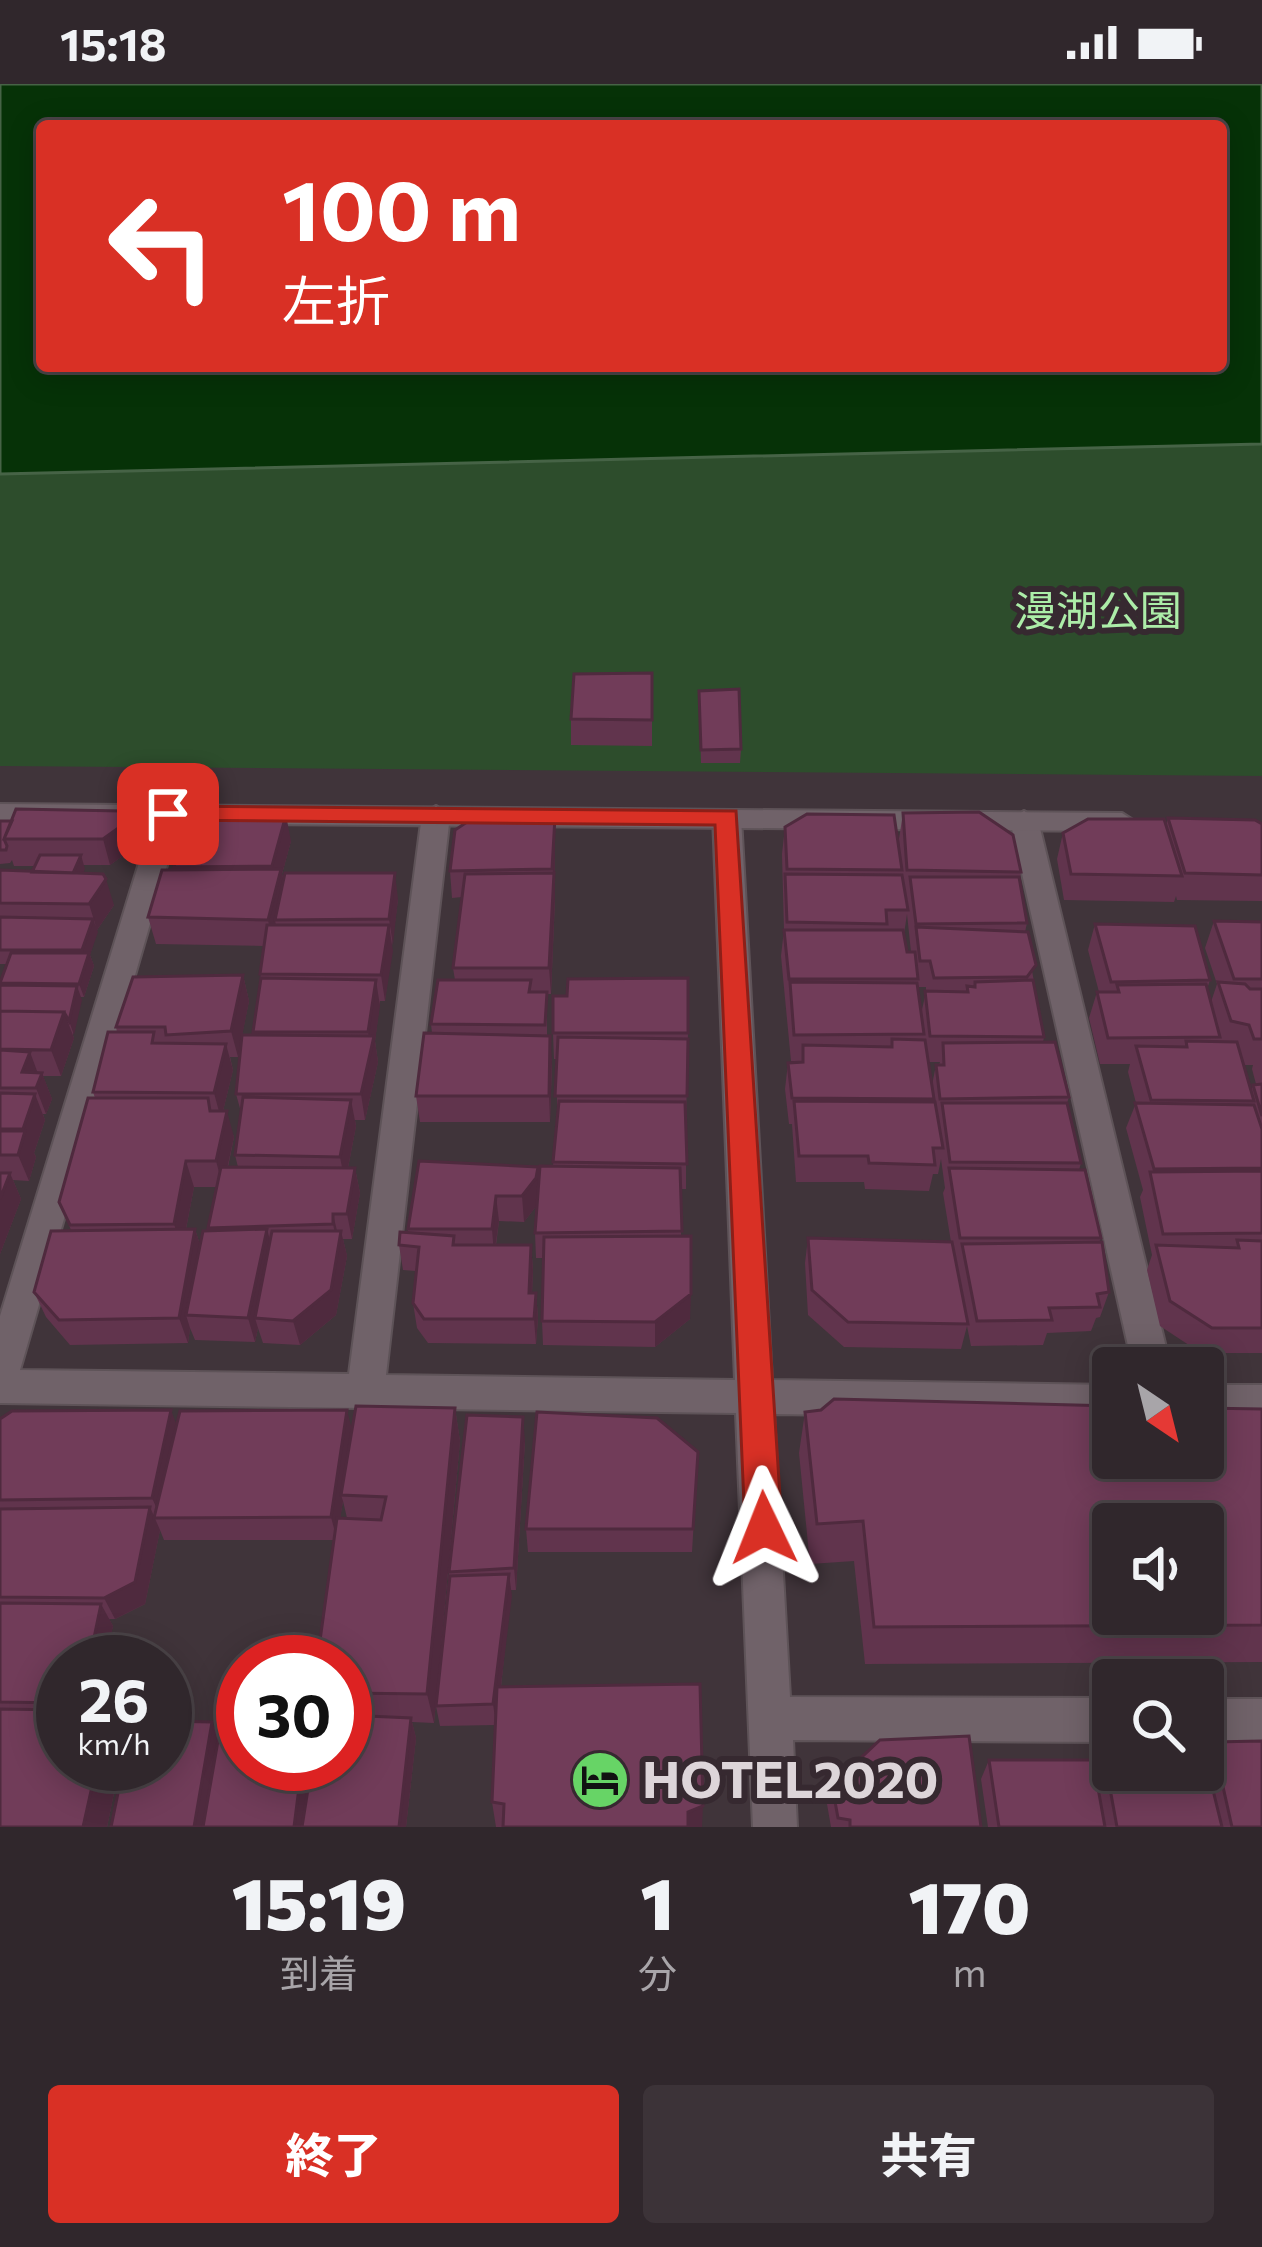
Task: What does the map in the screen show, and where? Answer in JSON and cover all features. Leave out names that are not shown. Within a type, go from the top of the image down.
[{"type":"street","points":[[0,814],[1143,822]]},
{"type":"street","points":[[0,1376],[168,814]]},
{"type":"street","points":[[365,1391],[436,815]]},
{"type":"street","points":[[728,817],[775,1827]]},
{"type":"street","points":[[1024,820],[1147,1347]]},
{"type":"street","points":[[0,1386],[1092,1402]]},
{"type":"street","points":[[1224,1402],[1262,1402]]},
{"type":"street","points":[[771,1718],[1092,1720]]},
{"type":"street","points":[[1224,1721],[1262,1721]]},
{"type":"green space","name":"漫湖公園","points":[[1262,444],[1262,776],[0,766],[0,474]]},
{"type":"shaded area","points":[[0,84],[1262,84],[1262,444],[0,474]]},
{"type":"building","points":[[652,673],[652,720],[571,719],[574,674]]},
{"type":"building","points":[[739,689],[741,749],[701,750],[699,691]]},
{"type":"building","points":[[16,809],[122,811],[124,824],[103,839],[4,839]]},
{"type":"building","points":[[979,812],[1013,835],[1021,872],[907,870],[903,813]]},
{"type":"building","points":[[206,813],[286,815],[272,866],[174,867],[188,819]]},
{"type":"building","points":[[807,814],[894,815],[902,870],[787,869],[785,827]]},
{"type":"building","points":[[476,816],[555,817],[552,869],[450,871],[455,830]]},
{"type":"building","points":[[1168,818],[1262,824],[1262,875],[1185,873]]},
{"type":"building","points":[[1088,819],[1164,819],[1182,876],[1071,874],[1063,833]]},
{"type":"building","points":[[0,821],[12,821],[4,839],[6,850],[0,850]]},
{"type":"building","points":[[40,855],[81,855],[73,873],[32,872]]},
{"type":"building","points":[[281,869],[268,920],[148,917],[162,870]]},
{"type":"building","points":[[0,870],[103,874],[106,879],[89,904],[0,903]]},
{"type":"building","points":[[285,873],[395,873],[389,919],[275,920]]},
{"type":"building","points":[[554,873],[549,968],[453,968],[465,874]]},
{"type":"building","points":[[785,874],[902,875],[908,910],[886,910],[887,924],[787,922]]},
{"type":"building","points":[[910,877],[1019,877],[1027,923],[916,924]]},
{"type":"building","points":[[0,917],[93,919],[82,950],[0,950]]},
{"type":"building","points":[[1214,921],[1262,922],[1262,979],[1234,979]]},
{"type":"building","points":[[1095,924],[1195,926],[1210,980],[1111,982]]},
{"type":"building","points":[[267,925],[389,925],[381,975],[260,974]]},
{"type":"building","points":[[916,927],[1028,932],[1036,965],[1027,977],[934,978],[930,961],[920,961]]},
{"type":"building","points":[[784,930],[903,930],[907,952],[915,952],[918,979],[789,979]]},
{"type":"building","points":[[11,953],[89,953],[79,984],[0,983]]},
{"type":"building","points":[[243,975],[231,1031],[166,1035],[165,1027],[116,1027],[133,977]]},
{"type":"building","points":[[261,978],[376,980],[368,1032],[253,1032]]},
{"type":"building","points":[[688,978],[688,1033],[553,1033],[553,996],[567,996],[568,979]]},
{"type":"building","points":[[438,980],[531,980],[529,992],[547,992],[545,1025],[431,1024]]},
{"type":"building","points":[[1033,980],[1044,1037],[930,1036],[925,991],[968,992],[967,986],[975,987],[975,982]]},
{"type":"building","points":[[790,982],[917,983],[924,1034],[794,1035]]},
{"type":"building","points":[[1218,982],[1262,989],[1262,1039],[1254,1039],[1249,1025],[1231,1021]]},
{"type":"building","points":[[1206,984],[1220,1037],[1108,1038],[1097,992],[1119,992],[1117,985]]},
{"type":"building","points":[[0,985],[77,986],[69,1021],[64,1012],[0,1011]]},
{"type":"building","points":[[0,1011],[64,1012],[51,1050],[0,1049]]},
{"type":"building","points":[[108,1032],[154,1032],[152,1043],[226,1044],[214,1093],[93,1092]]},
{"type":"building","points":[[424,1033],[550,1036],[549,1096],[416,1096]]},
{"type":"building","points":[[242,1035],[374,1036],[361,1094],[236,1094]]},
{"type":"building","points":[[558,1037],[688,1039],[687,1096],[555,1096]]},
{"type":"building","points":[[892,1039],[925,1040],[934,1099],[792,1098],[788,1063],[803,1062],[803,1045],[892,1047]]},
{"type":"building","points":[[1186,1041],[1237,1042],[1254,1101],[1151,1100],[1136,1046],[1187,1047]]},
{"type":"building","points":[[1055,1042],[1069,1097],[940,1099],[936,1065],[944,1065],[943,1043]]},
{"type":"building","points":[[0,1050],[30,1052],[22,1072],[42,1073],[36,1088],[0,1088]]},
{"type":"building","points":[[1262,1084],[1262,1116],[1253,1085]]},
{"type":"building","points":[[0,1093],[35,1094],[23,1129],[0,1129]]},
{"type":"building","points":[[243,1097],[351,1100],[340,1157],[235,1155]]},
{"type":"building","points":[[88,1098],[208,1098],[210,1111],[227,1111],[216,1161],[186,1161],[174,1224],[70,1225],[59,1202]]},
{"type":"building","points":[[559,1101],[685,1102],[687,1164],[553,1162]]},
{"type":"building","points":[[794,1101],[935,1102],[943,1148],[933,1148],[935,1165],[869,1163],[868,1156],[799,1156]]},
{"type":"building","points":[[942,1103],[1067,1103],[1081,1163],[950,1162]]},
{"type":"building","points":[[1135,1103],[1254,1105],[1262,1129],[1262,1168],[1154,1169]]},
{"type":"building","points":[[0,1131],[25,1131],[18,1155],[0,1155]]},
{"type":"building","points":[[419,1161],[538,1167],[522,1196],[496,1196],[492,1229],[408,1229]]},
{"type":"building","points":[[540,1166],[680,1168],[682,1231],[535,1233]]},
{"type":"building","points":[[221,1167],[355,1168],[347,1214],[333,1214],[333,1224],[208,1228]]},
{"type":"building","points":[[949,1168],[1085,1170],[1101,1238],[960,1238]]},
{"type":"building","points":[[1262,1171],[1262,1233],[1163,1234],[1150,1172]]},
{"type":"building","points":[[0,1173],[10,1173],[0,1199]]},
{"type":"building","points":[[195,1229],[179,1318],[59,1320],[34,1292],[51,1231]]},
{"type":"building","points":[[267,1229],[248,1318],[186,1315],[203,1231]]},
{"type":"building","points":[[272,1231],[341,1231],[331,1290],[293,1321],[255,1318]]},
{"type":"building","points":[[400,1232],[454,1236],[453,1245],[531,1245],[529,1293],[536,1293],[534,1319],[424,1319],[413,1303],[419,1247],[399,1245]]},
{"type":"building","points":[[691,1236],[691,1294],[655,1322],[542,1321],[544,1237]]},
{"type":"building","points":[[808,1238],[952,1242],[968,1324],[848,1322],[812,1290]]},
{"type":"building","points":[[1237,1240],[1262,1241],[1262,1328],[1212,1328],[1170,1301],[1156,1245],[1239,1248]]},
{"type":"building","points":[[1102,1242],[1109,1292],[1097,1294],[1100,1307],[1049,1308],[1052,1320],[977,1321],[962,1244]]},
{"type":"building","points":[[834,1399],[1092,1405],[1092,1479],[1224,1479],[1224,1408],[1262,1409],[1262,1625],[1224,1625],[1224,1503],[1092,1503],[1092,1626],[874,1627],[863,1521],[817,1524],[805,1412],[821,1410]]},
{"type":"building","points":[[356,1406],[455,1408],[427,1694],[372,1693],[372,1635],[321,1635],[337,1518],[381,1520],[386,1497],[341,1495]]},
{"type":"building","points":[[171,1410],[152,1498],[0,1500],[0,1419],[12,1411]]},
{"type":"building","points":[[347,1410],[331,1517],[154,1518],[180,1411]]},
{"type":"building","points":[[537,1412],[657,1418],[698,1452],[693,1529],[526,1529]]},
{"type":"building","points":[[467,1415],[523,1417],[514,1568],[449,1572]]},
{"type":"building","points":[[150,1507],[135,1582],[104,1598],[0,1597],[0,1509]]},
{"type":"building","points":[[509,1574],[493,1704],[436,1706],[450,1576]]},
{"type":"building","points":[[0,1603],[101,1604],[95,1635],[36,1635],[36,1703],[0,1702]]},
{"type":"building","name":"HOTEL2020","points":[[700,1684],[703,1806],[688,1812],[688,1827],[503,1827],[504,1804],[492,1802],[497,1687]]},
{"type":"building","points":[[0,1709],[36,1710],[36,1791],[91,1791],[83,1827],[0,1827]]},
{"type":"building","points":[[372,1716],[411,1718],[399,1827],[302,1827],[308,1791],[372,1791]]},
{"type":"building","points":[[192,1722],[212,1722],[194,1827],[111,1827],[118,1791],[192,1791]]},
{"type":"building","points":[[969,1736],[981,1827],[850,1827],[850,1820],[838,1818],[832,1785],[880,1740]]},
{"type":"building","points":[[1262,1741],[1262,1827],[1232,1827],[1224,1791],[1224,1742]]},
{"type":"building","points":[[216,1752],[216,1791],[299,1791],[294,1827],[203,1827]]},
{"type":"building","points":[[989,1760],[1092,1760],[1092,1791],[1099,1791],[1105,1827],[999,1827]]},
{"type":"building","points":[[1110,1791],[1213,1791],[1222,1827],[1117,1827]]},
{"type":"place","name":"HOTEL2020","points":[[600,1780]]},
{"type":"route","points":[[168,814],[728,817],[764,1528]]}]
